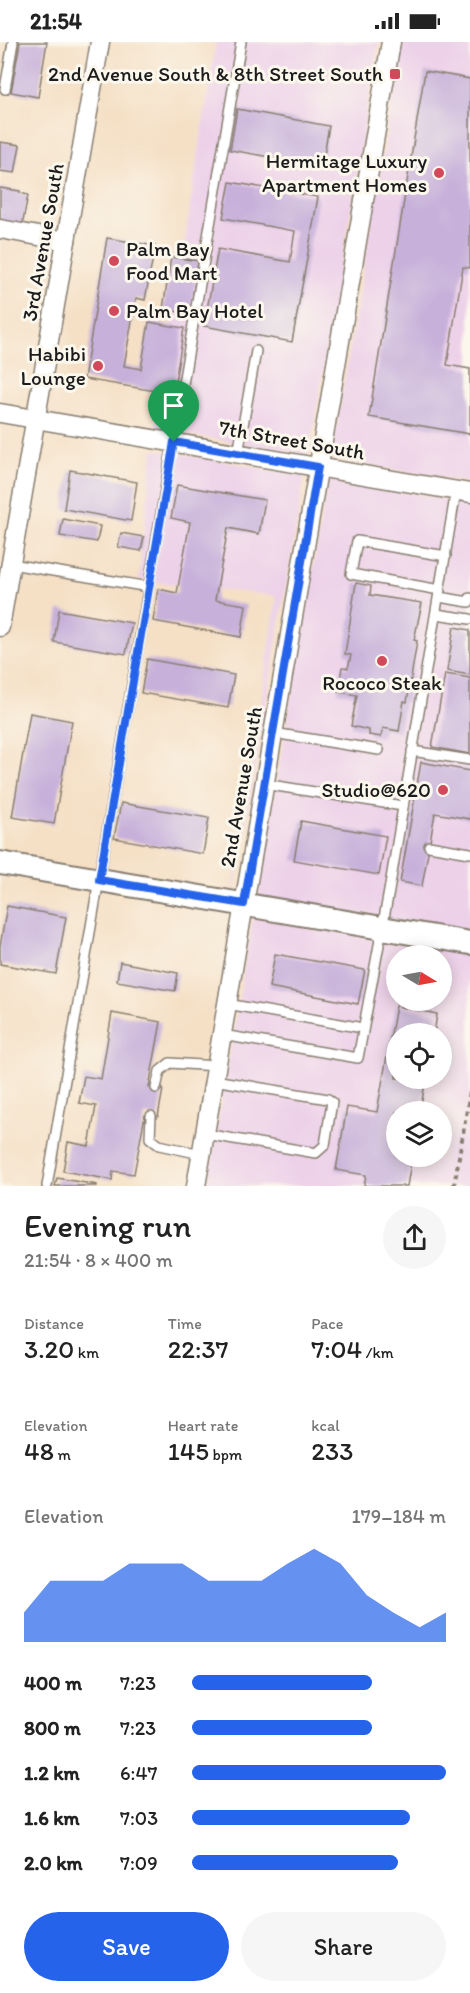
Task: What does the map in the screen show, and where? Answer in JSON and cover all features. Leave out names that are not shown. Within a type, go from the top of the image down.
[{"type":"street","name":"3rd Avenue South","points":[[0,627],[100,42]]},
{"type":"street","name":"2nd Avenue South","points":[[196,1186],[391,42]]},
{"type":"street","points":[[0,229],[66,241]]},
{"type":"street","name":"7th Street South","points":[[0,413],[463,492]]},
{"type":"street","points":[[0,863],[470,943]]},
{"type":"lane","points":[[5,89],[13,42]]},
{"type":"lane","points":[[47,1186],[241,42]]},
{"type":"lane","points":[[238,454],[256,351]]},
{"type":"lane","points":[[222,1035],[358,1058],[382,928],[402,842],[404,806],[412,751],[439,593],[463,492]]},
{"type":"lane","points":[[446,556],[357,541],[351,574],[439,593],[469,602],[470,598]]},
{"type":"lane","points":[[11,564],[149,587]]},
{"type":"lane","points":[[436,614],[470,620]]},
{"type":"lane","points":[[273,733],[379,750]]},
{"type":"lane","points":[[412,751],[470,760]]},
{"type":"lane","points":[[264,784],[404,806]]},
{"type":"lane","points":[[429,846],[470,853]]},
{"type":"lane","points":[[227,1004],[363,1028]]},
{"type":"lane","points":[[156,1088],[160,1071],[175,1062],[328,1099],[332,1102],[325,1145],[316,1153],[205,1134]]},
{"type":"lane","points":[[151,1116],[150,1138],[159,1145],[201,1154]]},
{"type":"path","points":[[454,1186],[470,1092]]},
{"type":"shaded area","points":[[216,42],[379,42],[309,455],[155,429]]},
{"type":"shaded area","points":[[402,42],[437,42],[470,48],[470,483],[331,459]]},
{"type":"shaded area","points":[[153,449],[305,475],[234,893],[277,596],[139,580]]},
{"type":"shaded area","points":[[328,479],[470,503],[470,933],[257,897]]},
{"type":"shaded area","points":[[253,916],[423,945],[386,945],[386,1011],[452,1011],[452,950],[470,953],[470,1186],[207,1186]]},
{"type":"building","points":[[20,42],[47,42],[38,97],[11,92]]},
{"type":"building","name":"Hermitage Luxury Apartment Homes","points":[[425,71],[470,79],[470,268],[463,267],[447,365],[470,369],[470,434],[369,417]]},
{"type":"building","points":[[237,109],[329,126],[322,166],[230,150]]},
{"type":"building","points":[[0,142],[20,145],[15,173],[0,171]]},
{"type":"building","points":[[230,182],[318,197],[292,342],[204,326],[218,249],[290,262],[295,231],[223,218]]},
{"type":"building","points":[[0,188],[20,191],[28,195],[22,227],[0,223]]},
{"type":"building","name":"Palm Bay Hotel","points":[[107,238],[155,246],[145,300],[136,298],[124,366],[141,369],[149,322],[184,328],[173,394],[84,379]]},
{"type":"building","points":[[171,257],[198,261],[190,314],[163,309]]},
{"type":"building","points":[[70,470],[137,482],[131,521],[64,509]]},
{"type":"building","points":[[177,485],[265,500],[259,534],[228,528],[215,600],[246,605],[241,637],[153,621],[158,589],[177,593],[190,522],[171,518]]},
{"type":"building","points":[[63,519],[100,526],[97,542],[60,536]]},
{"type":"building","points":[[121,533],[144,537],[141,551],[118,547]]},
{"type":"building","name":"Rococo Steak","points":[[356,583],[371,586],[370,595],[422,603],[414,640],[417,641],[407,702],[404,701],[399,731],[383,728],[381,737],[369,735],[369,730],[351,726],[357,695],[338,692],[342,667],[348,668],[351,655],[345,654]]},
{"type":"building","points":[[59,610],[132,623],[126,654],[54,642]]},
{"type":"building","points":[[454,627],[470,630],[470,675],[447,671]]},
{"type":"building","points":[[147,659],[234,675],[228,708],[141,693]]},
{"type":"building","points":[[445,674],[470,678],[470,754],[432,747]]},
{"type":"building","points":[[30,713],[72,721],[54,824],[12,817]]},
{"type":"building","name":"Studio@620","points":[[421,762],[470,771],[470,819],[435,813],[422,886],[400,882]]},
{"type":"building","points":[[121,803],[209,818],[203,854],[114,838]]},
{"type":"building","points":[[301,821],[386,836],[379,875],[294,860]]},
{"type":"building","points":[[7,906],[66,917],[56,974],[0,964],[0,946]]},
{"type":"building","points":[[275,954],[365,970],[358,1004],[269,987]]},
{"type":"building","points":[[120,962],[178,973],[175,991],[117,981]]},
{"type":"building","points":[[395,1011],[422,1011],[437,1014],[436,1023],[393,1023]]},
{"type":"building","points":[[112,1013],[161,1022],[149,1087],[163,1089],[158,1117],[145,1115],[134,1174],[113,1171],[112,1180],[63,1171],[68,1142],[89,1146],[96,1106],[79,1103],[84,1076],[101,1079]]},
{"type":"building","points":[[386,1062],[386,1089],[424,1089],[422,1101],[386,1101],[386,1167],[410,1167],[407,1186],[364,1186],[366,1175],[336,1170],[347,1107],[377,1112]]},
{"type":"building","points":[[57,1178],[97,1185],[97,1186],[55,1186]]},
{"type":"place","name":"2nd Avenue South & 8th Street South","points":[[395,74]]},
{"type":"place","name":"Hermitage Luxury Apartment Homes","points":[[439,173]]},
{"type":"place","name":"Palm Bay Food Mart","points":[[114,261]]},
{"type":"place","name":"Palm Bay Hotel","points":[[114,311]]},
{"type":"place","name":"Habibi Lounge","points":[[98,366]]},
{"type":"place","name":"Rococo Steak","points":[[382,661]]},
{"type":"place","name":"Studio@620","points":[[443,790]]},
{"type":"route","points":[[174,442],[318,467],[244,904],[99,880],[174,442]]}]
